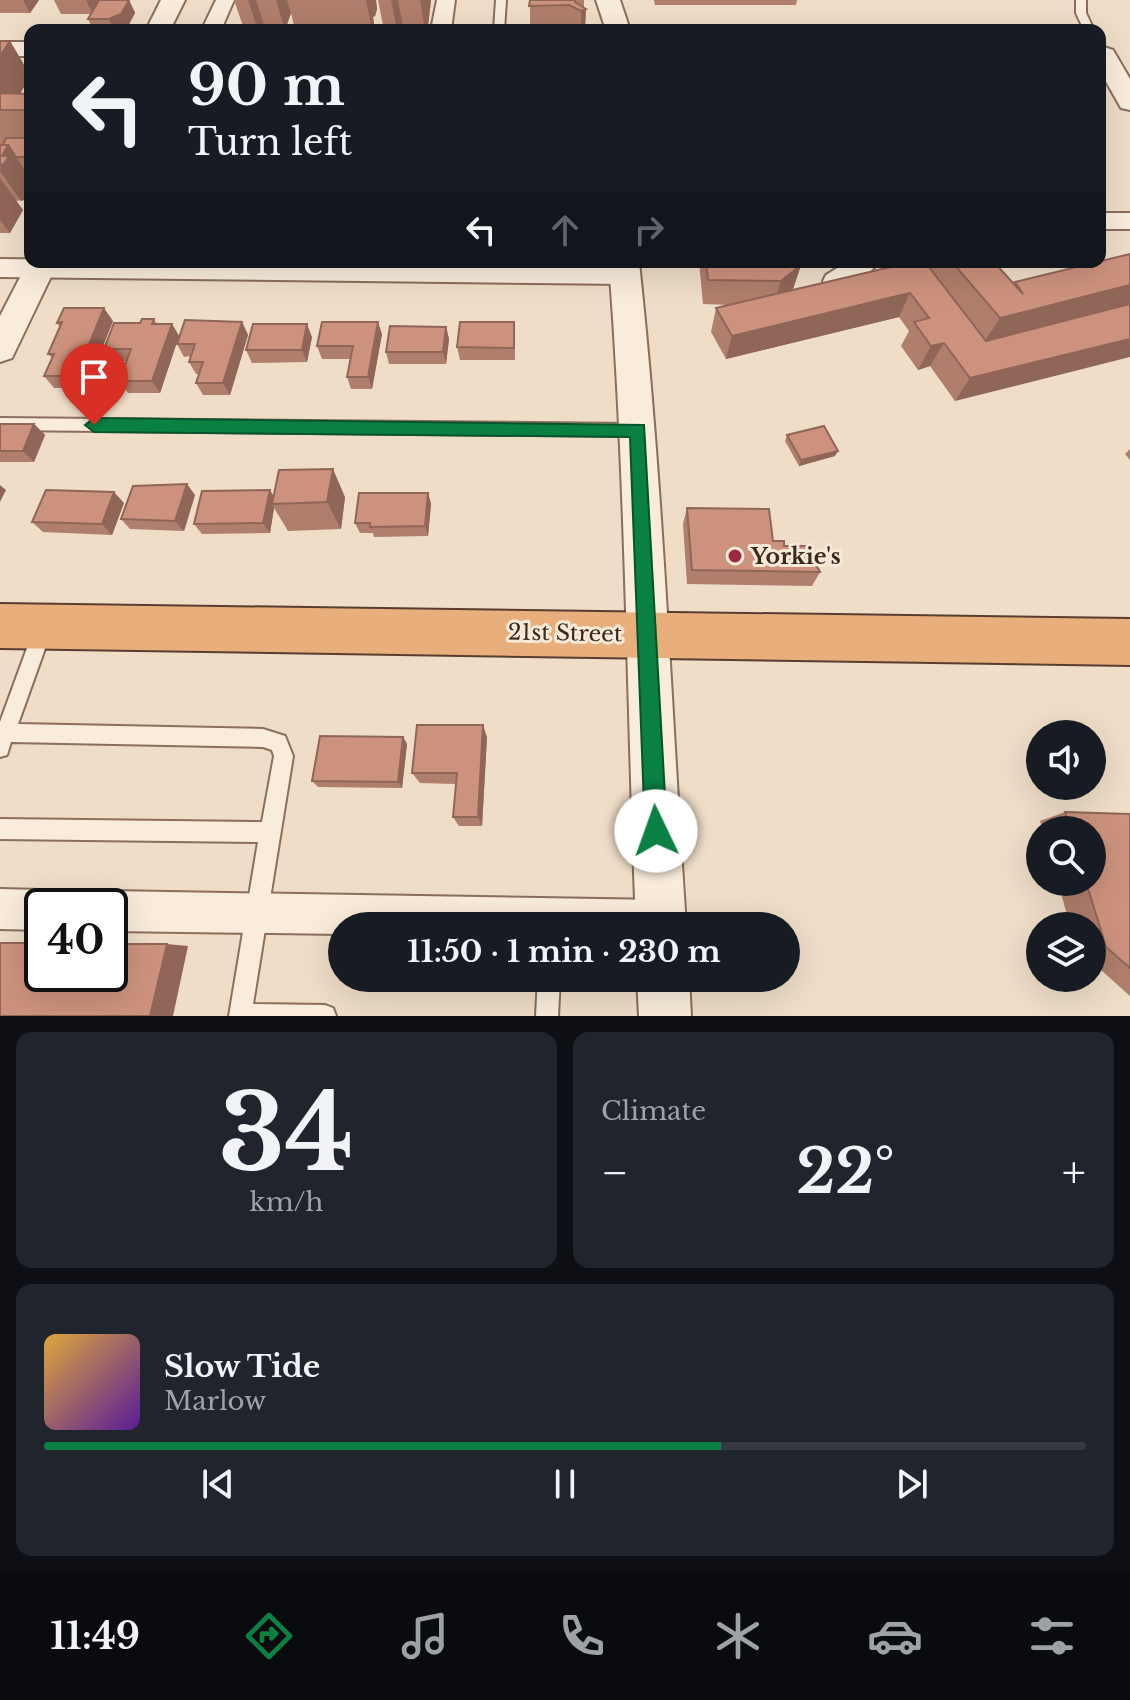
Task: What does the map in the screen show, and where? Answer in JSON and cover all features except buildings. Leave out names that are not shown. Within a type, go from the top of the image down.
[{"type":"highway","name":"21st Street","points":[[22,626],[1130,642]]},
{"type":"street","points":[[161,24],[173,0]]},
{"type":"street","points":[[214,24],[225,0]]},
{"type":"street","points":[[442,24],[446,0]]},
{"type":"street","points":[[608,0],[616,24]]},
{"type":"street","points":[[0,49],[24,49]]},
{"type":"street","points":[[1106,53],[1130,55]]},
{"type":"street","points":[[1106,61],[1130,102]]},
{"type":"street","points":[[1106,221],[1130,221]]},
{"type":"street","points":[[0,268],[24,266]]},
{"type":"street","points":[[0,349],[40,268]]},
{"type":"street","points":[[458,268],[624,269],[638,430],[645,634],[660,912]]},
{"type":"street","points":[[835,281],[856,268]]},
{"type":"street","points":[[0,909],[24,910]]},
{"type":"street","points":[[128,911],[328,916]]},
{"type":"street","points":[[664,992],[665,1016]]},
{"type":"lane","points":[[499,24],[501,0]]},
{"type":"lane","points":[[1081,0],[1081,13],[1086,24]]},
{"type":"lane","points":[[0,424],[638,430]]},
{"type":"lane","points":[[22,626],[3,741],[263,738],[278,743],[284,756],[240,1015],[325,1016]]},
{"type":"lane","points":[[0,829],[270,832]]},
{"type":"lane","points":[[547,1016],[548,992]]},
{"type":"place","name":"Yorkie's","points":[[735,556]]},
{"type":"route","points":[[94,425],[638,430],[656,831]]}]
